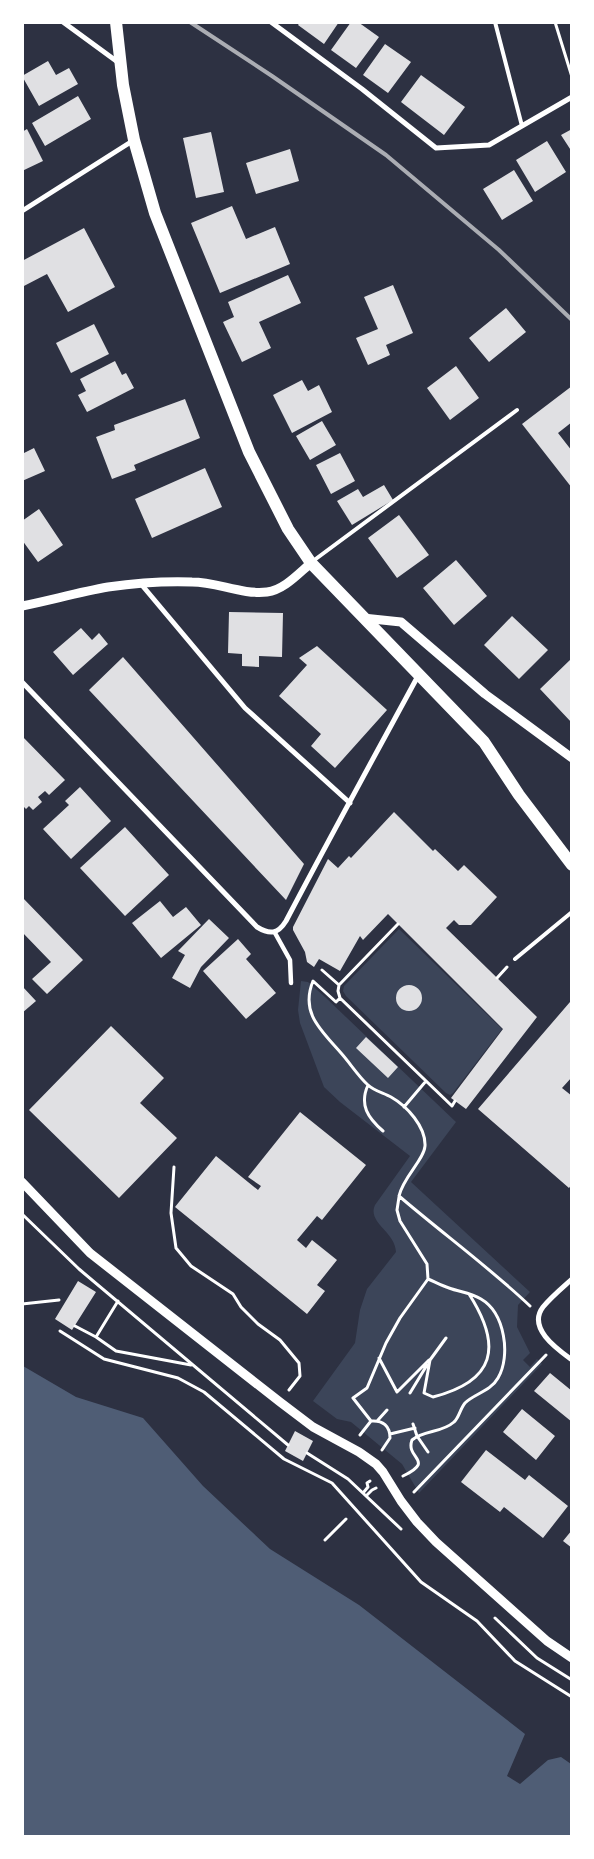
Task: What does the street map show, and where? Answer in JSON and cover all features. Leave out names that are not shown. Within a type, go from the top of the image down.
[{"type":"main road","points":[[117,27],[120,63],[134,140],[155,214],[249,452],[288,529],[311,562],[484,742],[519,795],[572,865]]},
{"type":"street","points":[[62,22],[120,63]]},
{"type":"street","points":[[271,22],[362,88],[436,148],[489,145],[572,96]]},
{"type":"street","points":[[22,211],[134,140]]},
{"type":"street","points":[[22,606],[108,587],[140,583],[194,582],[224,586],[247,592],[268,592],[285,584],[311,562]]},
{"type":"street","points":[[140,583],[245,708],[350,803]]},
{"type":"street","points":[[363,618],[401,622],[485,694],[572,758]]},
{"type":"street","points":[[22,682],[257,927],[265,932],[275,933],[282,928],[286,921],[419,675]]},
{"type":"street","points":[[275,933],[290,960],[291,983]]},
{"type":"street","points":[[22,1182],[90,1253],[222,1359],[313,1427],[376,1464],[411,1515],[436,1542],[547,1641],[572,1658]]},
{"type":"street","points":[[572,1279],[538,1315],[539,1326],[545,1336],[572,1360]]},
{"type":"lane","points":[[495,22],[522,126]]},
{"type":"lane","points":[[311,562],[517,410]]},
{"type":"lane","points":[[515,959],[572,912]]},
{"type":"path","points":[[555,22],[572,77]]},
{"type":"path","points":[[398,924],[339,985],[340,998],[452,1106],[455,1102]]},
{"type":"path","points":[[322,970],[339,985]]},
{"type":"path","points":[[340,998],[336,1002],[313,981],[309,997],[309,1009],[328,1040],[368,1085],[394,1099],[413,1116],[421,1130],[425,1145],[422,1156],[406,1177],[399,1196],[397,1210],[400,1221],[427,1264],[428,1279],[400,1318],[367,1388],[353,1398],[371,1421]]},
{"type":"path","points":[[404,1107],[426,1081]]},
{"type":"path","points":[[368,1085],[363,1101],[365,1108],[376,1126],[383,1132]]},
{"type":"path","points":[[174,1167],[171,1213],[176,1248],[191,1266],[233,1294],[241,1307],[258,1324],[280,1340],[299,1363],[300,1376],[280,1402]]},
{"type":"path","points":[[399,1196],[485,1267],[538,1315]]},
{"type":"path","points":[[22,1214],[79,1269],[288,1445]]},
{"type":"path","points":[[403,1477],[416,1470],[419,1466],[411,1444],[417,1436],[444,1428],[455,1422],[460,1409],[467,1401],[482,1394],[498,1380],[505,1362],[505,1340],[497,1316],[484,1300],[468,1293],[450,1289],[428,1279]]},
{"type":"path","points":[[430,1360],[424,1393],[432,1397],[458,1389],[471,1382],[483,1370],[488,1355],[489,1341],[479,1310],[468,1293]]},
{"type":"path","points":[[22,1304],[59,1300]]},
{"type":"path","points":[[96,1337],[118,1301]]},
{"type":"path","points":[[75,1326],[96,1337],[116,1351],[192,1366]]},
{"type":"path","points":[[60,1331],[104,1359],[178,1378],[204,1392],[284,1459],[332,1483],[421,1582],[477,1621],[515,1661],[572,1697]]},
{"type":"path","points":[[410,1393],[446,1338]]},
{"type":"path","points":[[380,1358],[397,1392],[430,1360]]},
{"type":"path","points":[[417,1490],[540,1362]]},
{"type":"path","points":[[378,1420],[387,1410]]},
{"type":"path","points":[[360,1436],[371,1421],[378,1420],[384,1422],[390,1434],[387,1444],[382,1450]]},
{"type":"path","points":[[390,1434],[414,1426],[417,1436],[428,1452]]},
{"type":"path","points":[[368,1487],[364,1495],[372,1490]]},
{"type":"path","points":[[325,1540],[346,1518]]},
{"type":"shaded area","points":[[399,929],[502,1029],[450,1095],[343,991],[344,986]]},
{"type":"shaded area","points":[[301,981],[308,982],[325,997],[456,1122],[411,1182],[530,1292],[518,1305],[517,1327],[530,1353],[523,1360],[530,1367],[537,1359],[542,1364],[419,1493],[402,1464],[351,1422],[337,1419],[313,1401],[355,1343],[360,1310],[367,1289],[396,1252],[391,1238],[378,1222],[374,1211],[375,1205],[410,1156],[340,1102],[324,1087],[300,1023],[298,1010]]},
{"type":"shaded area","points":[[23,1366],[76,1397],[143,1418],[203,1486],[270,1549],[359,1605],[525,1734],[507,1776],[520,1784],[548,1760],[561,1757],[571,1764],[571,1836],[23,1836]]},
{"type":"building","points":[[300,22],[339,22],[324,44],[298,25]]},
{"type":"building","points":[[351,22],[358,22],[379,37],[356,68],[331,50]]},
{"type":"building","points":[[385,44],[411,62],[388,93],[363,75]]},
{"type":"building","points":[[48,61],[56,75],[69,68],[78,84],[39,106],[22,76]]},
{"type":"building","points":[[421,75],[465,107],[444,135],[401,102]]},
{"type":"building","points":[[78,96],[91,119],[45,146],[32,123]]},
{"type":"building","points":[[27,129],[43,161],[22,171],[22,132]]},
{"type":"building","points":[[572,129],[572,152],[561,135]]},
{"type":"building","points":[[211,132],[224,192],[196,198],[183,138]]},
{"type":"building","points":[[547,141],[566,172],[535,192],[516,160]]},
{"type":"building","points":[[290,149],[299,181],[256,194],[246,163]]},
{"type":"building","points":[[514,170],[533,201],[502,220],[483,189]]},
{"type":"building","points":[[232,206],[246,239],[275,227],[290,264],[220,293],[191,223]]},
{"type":"building","points":[[84,228],[115,287],[68,312],[47,274],[22,287],[22,261]]},
{"type":"building","points":[[288,275],[301,303],[259,322],[271,348],[242,362],[223,322],[234,317],[228,302]]},
{"type":"building","points":[[393,285],[413,333],[386,345],[390,355],[368,365],[356,338],[378,329],[364,297]]},
{"type":"building","points":[[506,308],[526,332],[489,362],[469,338]]},
{"type":"building","points":[[94,324],[109,354],[71,373],[56,343]]},
{"type":"building","points":[[115,361],[122,375],[126,373],[134,388],[87,412],[78,395],[86,391],[80,379]]},
{"type":"building","points":[[456,366],[479,398],[450,420],[427,388]]},
{"type":"building","points":[[302,380],[308,391],[319,385],[332,412],[292,433],[273,395]]},
{"type":"building","points":[[572,386],[572,422],[558,433],[572,451],[572,488],[522,424]]},
{"type":"building","points":[[185,399],[200,438],[134,465],[136,470],[112,479],[96,437],[115,430],[114,425]]},
{"type":"building","points":[[322,421],[336,445],[310,460],[296,436]]},
{"type":"building","points":[[34,448],[45,471],[22,481],[22,450],[24,453]]},
{"type":"building","points":[[340,453],[355,481],[331,494],[316,465]]},
{"type":"building","points":[[205,468],[222,507],[152,538],[135,499]]},
{"type":"building","points":[[384,485],[393,500],[352,525],[337,501],[358,489],[363,497]]},
{"type":"building","points":[[39,509],[63,545],[38,562],[22,540],[22,521]]},
{"type":"building","points":[[399,515],[429,555],[397,578],[368,538]]},
{"type":"building","points":[[456,560],[487,596],[454,625],[423,588]]},
{"type":"building","points":[[229,612],[283,613],[282,657],[259,656],[259,667],[242,666],[242,654],[228,653]]},
{"type":"building","points":[[512,616],[548,650],[519,679],[484,645]]},
{"type":"building","points":[[81,628],[92,640],[99,633],[108,644],[73,675],[53,652]]},
{"type":"building","points":[[317,646],[387,710],[335,768],[311,746],[321,734],[279,696],[307,665],[299,658]]},
{"type":"building","points":[[123,657],[304,864],[286,900],[89,690]]},
{"type":"building","points":[[570,660],[572,662],[572,723],[540,689]]},
{"type":"building","points":[[22,736],[65,780],[49,795],[45,791],[38,797],[42,802],[33,810],[29,806],[26,809],[22,805]]},
{"type":"building","points":[[80,787],[111,821],[71,859],[43,829],[69,805],[65,801]]},
{"type":"building","points":[[394,812],[433,851],[435,849],[458,871],[464,865],[497,897],[471,925],[459,925],[454,920],[446,928],[537,1017],[466,1109],[451,1098],[503,1029],[388,914],[363,940],[360,936],[340,971],[319,959],[314,967],[307,962],[305,952],[293,930],[328,859],[338,868],[349,856],[351,858]]},
{"type":"building","points":[[125,827],[169,875],[125,916],[80,868]]},
{"type":"building","points":[[22,897],[83,960],[47,994],[32,979],[51,962],[22,932]]},
{"type":"building","points":[[160,901],[173,917],[186,907],[201,925],[161,958],[132,923]]},
{"type":"building","points":[[209,919],[229,938],[201,967],[190,988],[172,978],[185,955],[178,951]]},
{"type":"building","points":[[238,939],[251,954],[246,959],[276,993],[246,1019],[203,971]]},
{"type":"building","points":[[409,985],[418,989],[422,998],[418,1007],[409,1011],[400,1007],[396,998],[400,989]]},
{"type":"building","points":[[22,986],[36,1001],[22,1013]]},
{"type":"building","points":[[570,1002],[572,1004],[572,1077],[562,1088],[572,1096],[572,1184],[569,1188],[478,1109]]},
{"type":"building","points":[[111,1026],[164,1078],[140,1103],[177,1138],[119,1198],[29,1110]]},
{"type":"building","points":[[366,1037],[398,1067],[388,1078],[356,1048]]},
{"type":"building","points":[[300,1112],[366,1165],[322,1220],[317,1216],[297,1240],[306,1248],[312,1240],[337,1260],[317,1285],[325,1291],[307,1314],[175,1207],[216,1156],[258,1190],[261,1186],[248,1177]]},
{"type":"building","points":[[78,1281],[96,1292],[72,1330],[55,1319]]},
{"type":"building","points":[[550,1373],[572,1391],[572,1422],[534,1391]]},
{"type":"building","points":[[522,1409],[555,1436],[536,1460],[503,1432]]},
{"type":"building","points":[[295,1431],[313,1441],[303,1461],[285,1451]]},
{"type":"building","points":[[486,1450],[525,1480],[529,1475],[568,1506],[543,1538],[504,1507],[500,1512],[461,1482]]},
{"type":"building","points":[[572,1530],[572,1548],[563,1541]]},
{"type":"railway","points":[[190,22],[386,155],[499,250],[572,320]]}]
